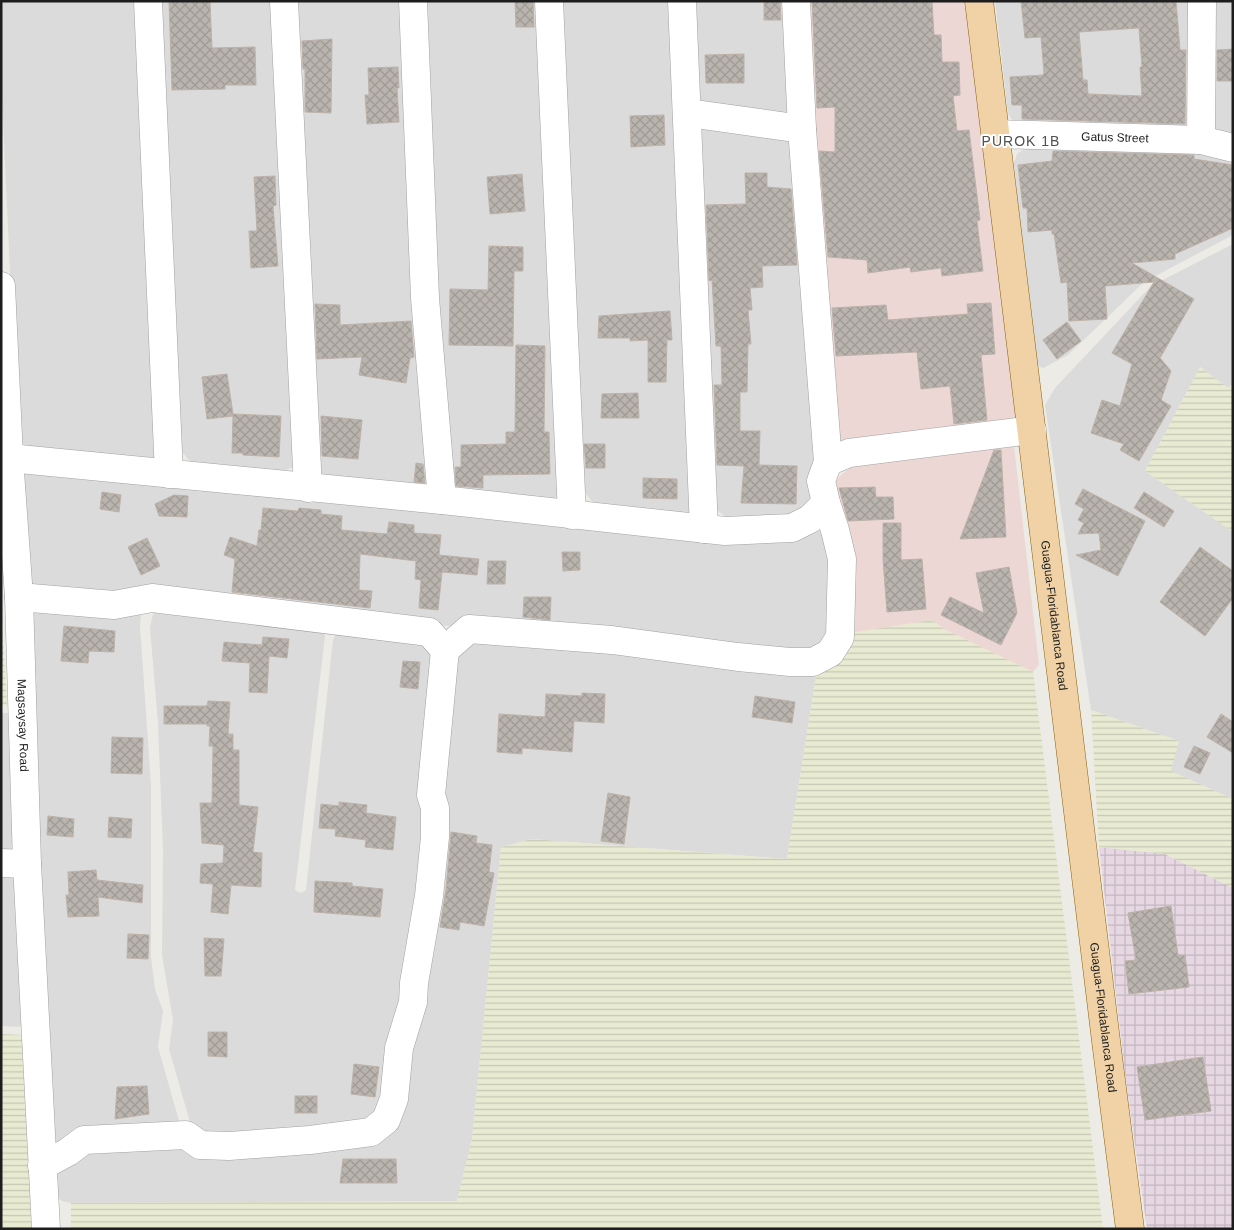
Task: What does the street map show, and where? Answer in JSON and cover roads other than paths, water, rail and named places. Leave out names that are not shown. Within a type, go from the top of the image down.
[{"type":"main road","name":"Guagua-Floridablanca Road","points":[[979,1],[1106,1048],[1130,1229]]},
{"type":"street","points":[[148,1],[169,474]]},
{"type":"street","points":[[284,1],[308,488]]},
{"type":"street","points":[[413,1],[426,298],[442,500]]},
{"type":"street","points":[[549,1],[572,515]]},
{"type":"street","points":[[682,1],[704,529]]},
{"type":"street","points":[[42,1166],[68,1152],[84,1140],[186,1135],[200,1145],[229,1146],[310,1140],[371,1132],[386,1120],[394,1100],[399,1048],[413,1002],[414,983],[429,896],[435,837],[435,808],[431,795],[444,650],[469,629],[612,640],[790,662],[813,662],[830,653],[840,637],[842,559],[821,481],[828,462],[802,129],[796,1]]},
{"type":"street","points":[[1200,140],[1202,1]]},
{"type":"street","points":[[688,113],[802,129]]},
{"type":"street","name":"Gatus Street","points":[[996,134],[1200,140],[1233,148]]},
{"type":"street","name":"Magsaysay Road","points":[[1,286],[9,458],[19,597],[14,863],[42,1166],[46,1229]]},
{"type":"street","points":[[828,462],[849,453],[1032,430]]},
{"type":"street","points":[[9,458],[442,500],[725,531],[792,528],[810,519],[826,503]]},
{"type":"street","points":[[19,597],[114,605],[152,598],[429,632],[444,650]]},
{"type":"district","name":"PUROK 1B","points":[[1021,141]]}]
